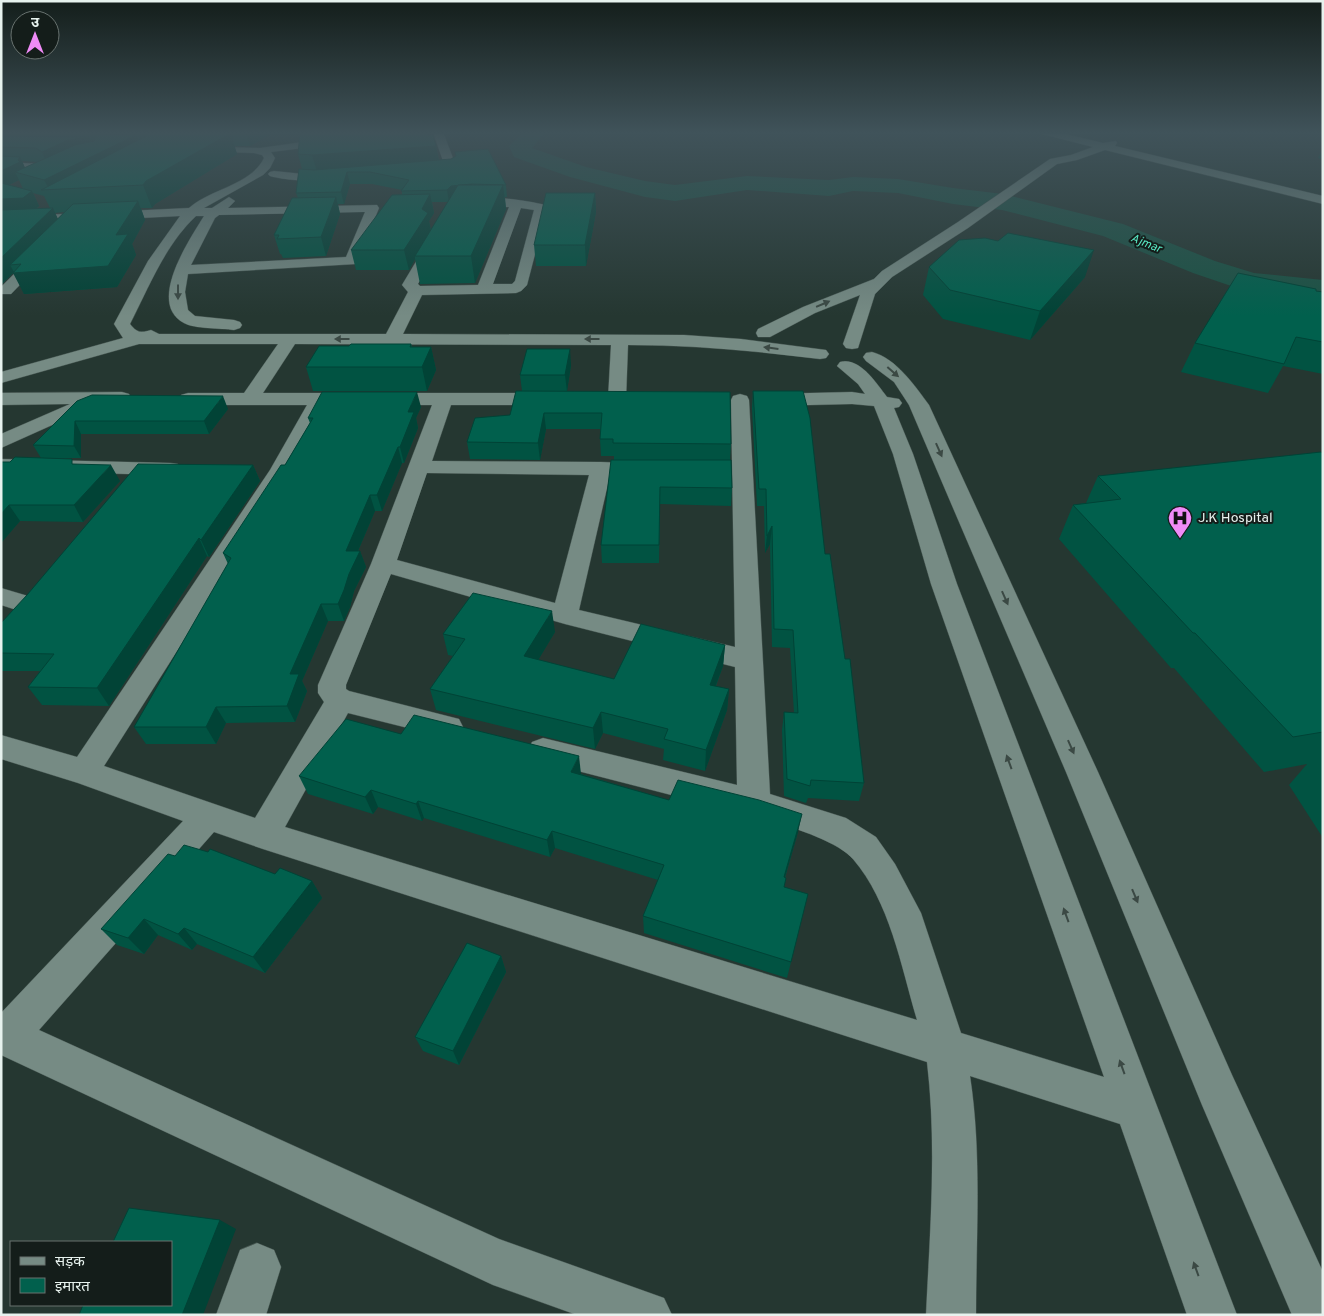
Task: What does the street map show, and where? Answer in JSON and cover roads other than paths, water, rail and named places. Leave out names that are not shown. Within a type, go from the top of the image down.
[{"type":"street","points":[[221,193],[192,212],[178,227],[142,282],[122,324],[129,334],[141,339],[290,339],[396,332],[676,328],[764,333],[845,353],[855,372],[887,397],[1078,763],[1217,1090],[1318,1315]]},
{"type":"street","points":[[190,320],[180,312],[177,292],[180,270],[214,213],[238,193]]},
{"type":"street","points":[[845,353],[868,293],[887,274],[963,225],[1007,193]]},
{"type":"street","points":[[1297,193],[1323,200]]},
{"type":"street","points":[[71,221],[94,202]]},
{"type":"street","points":[[160,213],[176,202]]},
{"type":"street","points":[[456,203],[516,204],[541,208],[522,282],[516,288],[416,291],[410,285],[456,203]]},
{"type":"street","points":[[484,289],[516,204]]},
{"type":"street","points":[[411,269],[446,207],[439,207]]},
{"type":"street","points":[[25,219],[47,208]]},
{"type":"street","points":[[180,270],[351,261],[373,208]]},
{"type":"street","points":[[1,221],[25,219],[71,221],[160,213],[390,208]]},
{"type":"street","points":[[6,292],[52,243]]},
{"type":"street","points":[[764,333],[809,310],[879,282]]},
{"type":"street","points":[[396,332],[416,291]]},
{"type":"street","points":[[1,378],[141,339],[190,320],[260,326],[396,332],[684,340],[845,353]]},
{"type":"street","points":[[250,399],[290,339]]},
{"type":"street","points":[[598,399],[627,399],[620,339]]},
{"type":"street","points":[[756,803],[753,791],[750,661],[732,469],[730,400],[887,397]]},
{"type":"street","points":[[887,397],[947,593],[1212,1315]]},
{"type":"street","points":[[1,442],[101,398]]},
{"type":"street","points":[[1,399],[140,399]]},
{"type":"street","points":[[170,399],[569,399]]},
{"type":"street","points":[[84,772],[272,470],[320,399]]},
{"type":"street","points":[[444,399],[383,564],[332,685],[332,693],[340,700],[474,733]]},
{"type":"street","points":[[1,465],[192,470]]},
{"type":"street","points":[[420,467],[667,469]]},
{"type":"street","points":[[565,615],[601,468]]},
{"type":"street","points":[[124,492],[142,469]]},
{"type":"street","points":[[383,564],[565,615],[750,661]]},
{"type":"street","points":[[1,596],[28,606]]},
{"type":"street","points":[[263,835],[340,700]]},
{"type":"street","points":[[522,745],[756,803],[834,828],[864,847],[883,875],[903,913],[944,1046],[953,1103],[955,1160],[951,1315]]},
{"type":"street","points":[[1,747],[84,772],[263,835],[944,1046],[1137,1108]]},
{"type":"street","points":[[208,816],[4,1035],[494,1261],[646,1315]]},
{"type":"street","points":[[241,1315],[257,1267]]},
{"type":"waterway","name":"Ajmar","points":[[939,193],[1003,202],[1113,230],[1204,267],[1251,282],[1323,290]]},
{"type":"place","name":"J.K Hospital","points":[[1180,539]]}]
